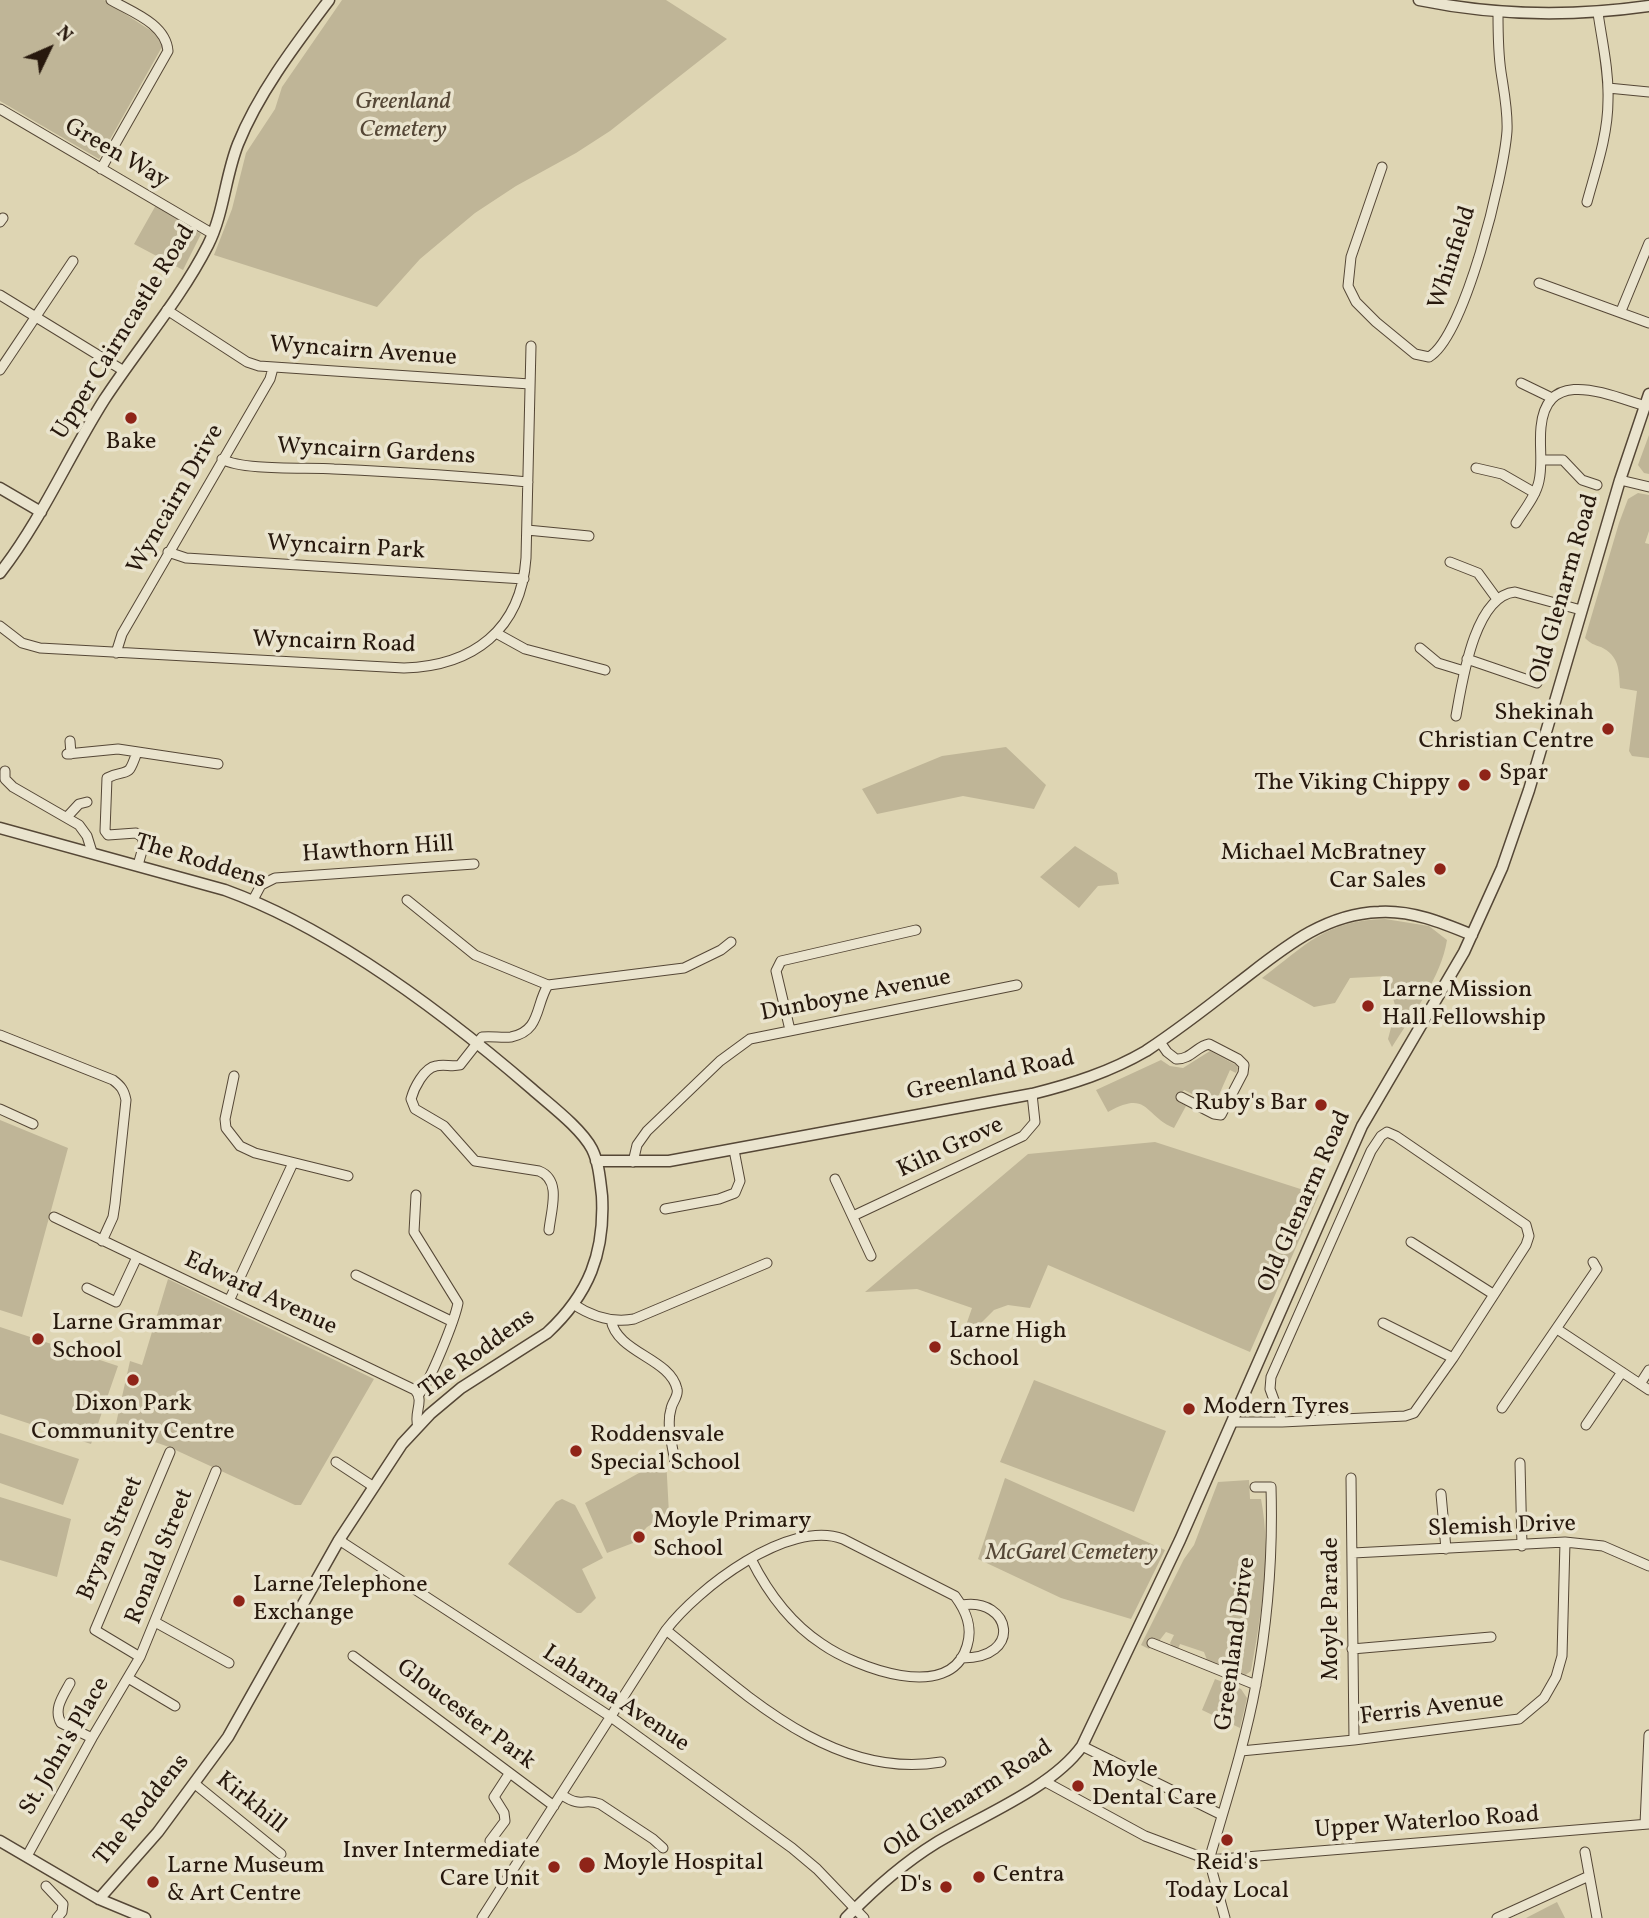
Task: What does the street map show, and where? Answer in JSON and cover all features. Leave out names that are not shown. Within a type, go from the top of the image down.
[{"type":"street","points":[[100,169],[169,50],[166,39],[158,28],[111,0]]},
{"type":"street","name":"Upper Cairncastle Road","points":[[0,573],[41,512],[88,426],[196,267],[214,234],[236,151],[247,125],[289,55],[329,0]]},
{"type":"street","points":[[1419,0],[1498,13],[1598,13],[1649,6]]},
{"type":"street","name":"Whinfield","points":[[1382,167],[1351,257],[1348,286],[1356,302],[1376,322],[1413,353],[1429,357],[1444,340],[1465,299],[1500,178],[1507,116],[1499,50],[1498,13]]},
{"type":"street","points":[[1587,202],[1606,125],[1608,88],[1598,13]]},
{"type":"street","points":[[1608,88],[1649,92]]},
{"type":"street","name":"Green Way","points":[[0,109],[214,234]]},
{"type":"street","points":[[1621,311],[1649,243]]},
{"type":"street","points":[[0,370],[73,261]]},
{"type":"street","points":[[1539,283],[1649,323]]},
{"type":"street","points":[[0,295],[124,371]]},
{"type":"street","name":"Wyncairn Avenue","points":[[167,310],[247,362],[273,368],[530,384]]},
{"type":"street","name":"Wyncairn Road","points":[[0,626],[17,640],[35,647],[116,653],[415,668],[442,664],[466,655],[496,633],[515,606],[524,579],[531,346]]},
{"type":"street","name":"Wyncairn Drive","points":[[116,653],[120,638],[270,379],[273,368]]},
{"type":"street","points":[[1521,383],[1552,398]]},
{"type":"street","points":[[1516,523],[1535,493],[1540,478],[1541,424],[1552,398],[1566,390],[1582,389],[1645,406]]},
{"type":"street","name":"Old Glenarm Road","points":[[846,1918],[909,1861],[1044,1781],[1069,1762],[1082,1746],[1180,1540],[1362,1126],[1472,935],[1502,868],[1517,829],[1620,480],[1649,394]]},
{"type":"street","name":"Wyncairn Gardens","points":[[222,458],[233,463],[272,467],[414,473],[528,482]]},
{"type":"street","points":[[1541,460],[1563,460],[1581,479],[1597,485]]},
{"type":"street","points":[[1476,468],[1502,474],[1535,493]]},
{"type":"street","points":[[1620,480],[1649,487]]},
{"type":"street","points":[[0,488],[41,512]]},
{"type":"street","points":[[527,530],[589,536]]},
{"type":"street","name":"Wyncairn Park","points":[[168,552],[186,558],[524,579]]},
{"type":"street","points":[[1450,562],[1478,573],[1497,598]]},
{"type":"street","points":[[1456,716],[1467,659],[1487,612],[1497,598],[1515,592],[1581,610]]},
{"type":"street","points":[[496,633],[525,649],[605,670]]},
{"type":"street","points":[[1420,648],[1438,663],[1464,671]]},
{"type":"street","points":[[1467,659],[1537,683]]},
{"type":"street","points":[[70,740],[69,754],[118,749],[213,766]]},
{"type":"street","points":[[137,752],[131,771],[107,778],[105,831],[113,836],[136,833],[142,837],[144,845],[138,865]]},
{"type":"street","points":[[5,771],[5,779],[13,787],[79,825],[87,836],[92,852]]},
{"type":"street","points":[[67,817],[79,804],[87,802]]},
{"type":"street","name":"The Roddens","points":[[0,828],[138,865],[253,900],[304,925],[351,954],[478,1044],[578,1131],[587,1141],[596,1161],[603,1216],[599,1251],[589,1279],[573,1304],[547,1333],[461,1388],[402,1444],[340,1540],[245,1710],[195,1784],[158,1832],[99,1899]]},
{"type":"street","name":"Hawthorn Hill","points":[[253,900],[262,883],[277,878],[474,864]]},
{"type":"street","points":[[407,900],[475,956],[548,985],[684,968],[721,950],[731,942]]},
{"type":"street","name":"Greenland Road","points":[[596,1161],[669,1161],[1062,1087],[1107,1072],[1160,1042],[1300,937],[1339,918],[1363,913],[1399,912],[1428,918],[1472,935]]},
{"type":"street","points":[[790,1030],[776,973],[780,961],[916,930]]},
{"type":"street","points":[[548,985],[532,1026],[525,1032],[508,1037],[482,1037],[460,1065],[430,1069],[413,1092],[412,1105],[417,1111],[447,1129],[475,1161],[539,1171],[548,1176],[553,1188],[549,1230]]},
{"type":"street","name":"Dunboyne Avenue","points":[[633,1162],[637,1146],[647,1130],[730,1053],[753,1038],[1017,985]]},
{"type":"street","points":[[0,1035],[113,1080],[125,1092],[113,1217],[102,1241]]},
{"type":"street","points":[[1160,1042],[1168,1054],[1177,1059],[1186,1058],[1209,1044],[1238,1059],[1244,1066],[1221,1115],[1181,1097]]},
{"type":"street","points":[[234,1076],[225,1119],[226,1128],[245,1150],[348,1176]]},
{"type":"street","name":"Kiln Grove","points":[[853,1216],[1023,1136],[1035,1122],[1032,1094]]},
{"type":"street","points":[[0,1109],[33,1124]]},
{"type":"street","points":[[1233,1422],[1282,1422],[1405,1416],[1414,1413],[1526,1245],[1529,1236],[1526,1225],[1396,1136],[1387,1132],[1381,1136],[1371,1151],[1271,1377],[1270,1389],[1282,1422]]},
{"type":"street","points":[[665,1209],[719,1199],[736,1192],[740,1182],[734,1150]]},
{"type":"street","points":[[229,1301],[293,1163]]},
{"type":"street","points":[[835,1179],[871,1256]]},
{"type":"street","points":[[416,1195],[414,1232],[458,1303],[425,1386],[419,1394],[416,1420],[418,1426]]},
{"type":"street","name":"Edward Avenue","points":[[54,1217],[387,1376],[419,1394]]},
{"type":"street","points":[[1411,1242],[1493,1294]]},
{"type":"street","points":[[87,1288],[116,1302],[138,1258]]},
{"type":"street","points":[[1502,1408],[1597,1269],[1593,1262]]},
{"type":"street","points":[[573,1304],[584,1311],[611,1320],[626,1321],[767,1263]]},
{"type":"street","points":[[356,1275],[452,1321]]},
{"type":"street","points":[[611,1320],[618,1336],[663,1369],[677,1387],[670,1415],[674,1463]]},
{"type":"street","points":[[1383,1323],[1453,1358]]},
{"type":"street","points":[[1557,1329],[1645,1387],[1649,1370]]},
{"type":"street","points":[[1586,1425],[1622,1372]]},
{"type":"street","name":"Bryan Street","points":[[140,1657],[95,1630],[170,1452]]},
{"type":"street","points":[[335,1462],[374,1487]]},
{"type":"street","points":[[1520,1463],[1522,1546]]},
{"type":"street","name":"Ronald Street","points":[[140,1657],[216,1471]]},
{"type":"street","name":"Moyle Parade","points":[[1351,1478],[1354,1740]]},
{"type":"street","name":"Greenland Drive","points":[[1209,1860],[1241,1751],[1256,1685],[1268,1598],[1272,1523],[1270,1487],[1255,1487]]},
{"type":"street","points":[[1441,1494],[1447,1549]]},
{"type":"street","points":[[482,1918],[666,1630],[689,1603],[751,1559],[803,1537],[825,1535],[843,1539],[947,1591],[962,1605],[970,1632],[967,1648],[961,1658],[940,1674],[918,1677],[876,1670],[845,1658],[810,1636],[788,1615],[770,1592],[751,1559]]},
{"type":"street","name":"Laharna Avenue","points":[[340,1540],[611,1717],[802,1856],[864,1918]]},
{"type":"street","name":"Slemish Drive","points":[[1353,1553],[1565,1542],[1603,1546],[1649,1566]]},
{"type":"street","name":"Ferris Avenue","points":[[1241,1751],[1519,1719],[1544,1698],[1556,1677],[1562,1656],[1565,1542]]},
{"type":"street","points":[[961,1658],[980,1657],[991,1653],[1001,1643],[1004,1632],[1002,1620],[993,1612],[976,1604],[962,1605]]},
{"type":"street","points":[[155,1622],[229,1663]]},
{"type":"street","points":[[666,1630],[768,1711],[812,1737],[876,1760],[914,1765],[941,1762]]},
{"type":"street","points":[[1352,1649],[1491,1637]]},
{"type":"street","points":[[1152,1643],[1256,1685]]},
{"type":"street","name":"Gloucester Park","points":[[353,1656],[554,1807]]},
{"type":"street","name":"St. John's Place","points":[[27,1856],[140,1657]]},
{"type":"street","points":[[128,1678],[175,1706]]},
{"type":"street","points":[[70,1683],[58,1708],[58,1719],[92,1738]]},
{"type":"street","points":[[1647,1824],[1649,1735]]},
{"type":"street","points":[[1082,1746],[1222,1815]]},
{"type":"street","points":[[489,1841],[505,1821],[505,1815],[494,1797],[509,1774]]},
{"type":"street","points":[[1044,1781],[1145,1836],[1209,1860],[1225,1918]]},
{"type":"street","name":"Kirkhill","points":[[195,1784],[281,1854]]},
{"type":"street","points":[[562,1795],[577,1804],[593,1801],[600,1804],[663,1848]]},
{"type":"street","name":"Upper Waterloo Road","points":[[1209,1860],[1647,1824]]},
{"type":"street","points":[[0,1841],[99,1899],[145,1918]]},
{"type":"street","points":[[1585,1852],[1597,1918]]},
{"type":"street","points":[[1497,1918],[1589,1876]]},
{"type":"street","points":[[46,1886],[63,1904],[62,1912],[57,1918]]},
{"type":"green space","points":[[0,0],[104,0],[162,38],[162,47],[99,159],[0,101]]},
{"type":"green space","name":"Greenland Cemetery","points":[[342,0],[666,0],[727,39],[610,131],[475,213],[420,259],[377,307],[214,255],[232,209],[246,153],[275,109],[282,87]]},
{"type":"green space","points":[[156,205],[201,234],[183,270],[134,244]]},
{"type":"green space","points":[[1649,435],[1649,474],[1644,473],[1638,465]]},
{"type":"green space","points":[[1638,493],[1649,495],[1649,531],[1645,543],[1649,544],[1649,758],[1632,756],[1629,751],[1637,691],[1620,688],[1615,659],[1585,638],[1619,523],[1628,499]]},
{"type":"green space","points":[[1006,747],[1046,785],[1034,809],[963,796],[877,814],[862,789],[942,756]]},
{"type":"green space","points":[[1075,846],[1117,873],[1119,884],[1098,886],[1079,908],[1040,877]]},
{"type":"green space","points":[[1385,919],[1429,926],[1447,940],[1432,982],[1392,1047],[1388,1039],[1396,1009],[1387,976],[1350,978],[1335,1003],[1314,1007],[1262,978],[1305,945],[1332,929],[1365,920]]},
{"type":"green space","points":[[1210,1051],[1238,1068],[1236,1073],[1230,1070],[1218,1097],[1223,1101],[1221,1106],[1218,1107],[1184,1090],[1177,1101],[1186,1106],[1174,1128],[1139,1104],[1131,1103],[1108,1112],[1096,1090],[1161,1060],[1170,1066],[1183,1068]]},
{"type":"green space","points":[[0,1120],[68,1148],[22,1317],[0,1310]]},
{"type":"green space","points":[[1155,1142],[1319,1195],[1250,1352],[1048,1265],[1030,1308],[1008,1305],[994,1310],[979,1325],[964,1331],[972,1308],[917,1289],[865,1292],[1028,1154]]},
{"type":"green space","points":[[168,1279],[374,1379],[301,1505],[295,1505],[169,1447],[115,1428],[130,1361],[142,1365]]},
{"type":"green space","points":[[0,1327],[118,1366],[91,1444],[0,1414]]},
{"type":"green space","points":[[1034,1380],[1166,1431],[1134,1512],[1000,1462]]},
{"type":"green space","points":[[0,1433],[79,1459],[63,1505],[0,1483]]},
{"type":"green space","points":[[666,1458],[669,1514],[647,1527],[633,1543],[607,1553],[585,1503]]},
{"type":"green space","name":"McGarel Cemetery","points":[[1005,1478],[1165,1550],[1131,1619],[1061,1598],[978,1559]]},
{"type":"green space","points":[[1249,1480],[1250,1499],[1261,1499],[1265,1542],[1261,1607],[1251,1671],[1244,1676],[1207,1660],[1204,1652],[1180,1644],[1178,1649],[1173,1648],[1170,1643],[1174,1635],[1166,1632],[1159,1641],[1154,1640],[1149,1649],[1141,1645],[1184,1559],[1194,1545],[1218,1482]]},
{"type":"green space","points":[[0,1497],[71,1519],[57,1577],[0,1560]]},
{"type":"green space","points":[[562,1499],[575,1505],[603,1558],[582,1569],[596,1598],[581,1613],[577,1613],[508,1564],[556,1502]]},
{"type":"green space","points":[[1215,1679],[1241,1689],[1247,1698],[1240,1728],[1202,1710]]},
{"type":"green space","points":[[1557,1902],[1565,1918],[1526,1918]]},
{"type":"place","name":"Bake","points":[[131,418]]},
{"type":"place","name":"Shekinah Christian Centre","points":[[1608,729]]},
{"type":"place","name":"Spar","points":[[1485,775]]},
{"type":"place","name":"The Viking Chippy","points":[[1464,785]]},
{"type":"place","name":"Michael McBratney Car Sales","points":[[1440,869]]},
{"type":"place","name":"Larne Mission Hall Fellowship","points":[[1368,1006]]},
{"type":"place","name":"Ruby's Bar","points":[[1321,1105]]},
{"type":"place","name":"Larne Grammar School","points":[[38,1339]]},
{"type":"place","name":"Larne High School","points":[[935,1347]]},
{"type":"place","name":"Dixon Park Community Centre","points":[[133,1380]]},
{"type":"place","name":"Modern Tyres","points":[[1189,1409]]},
{"type":"place","name":"Roddensvale Special School","points":[[576,1451]]},
{"type":"place","name":"Moyle Primary School","points":[[639,1537]]},
{"type":"place","name":"Larne Telephone Exchange","points":[[239,1601]]},
{"type":"place","name":"Moyle Dental Care","points":[[1078,1786]]},
{"type":"place","name":"Reid's Today Local","points":[[1227,1840]]},
{"type":"place","name":"Moyle Hospital","points":[[587,1865]]},
{"type":"place","name":"Inver Intermediate Care Unit","points":[[554,1867]]},
{"type":"place","name":"Centra","points":[[979,1877]]},
{"type":"place","name":"Larne Museum & Art Centre","points":[[153,1882]]},
{"type":"place","name":"D's","points":[[946,1887]]}]
